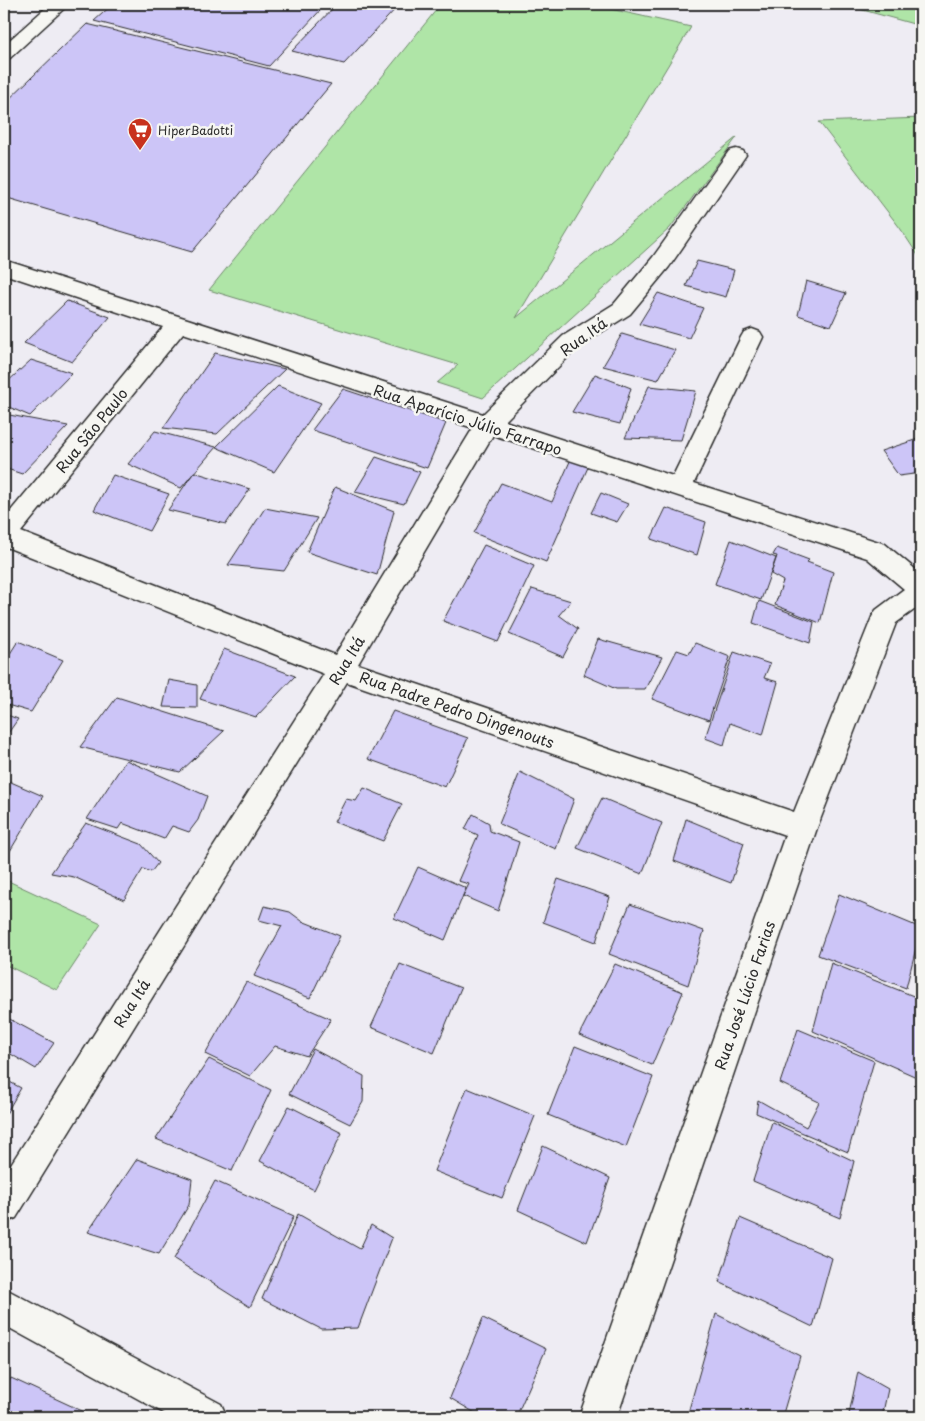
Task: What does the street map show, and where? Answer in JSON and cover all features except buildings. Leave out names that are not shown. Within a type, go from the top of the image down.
[{"type":"street","points":[[4,54],[60,4]]},
{"type":"street","name":"Rua Itá","points":[[4,1206],[342,669],[487,425],[571,341],[622,309],[661,262],[736,155]]},
{"type":"street","name":"Rua Aparício Júlio Farrapo","points":[[4,267],[876,551],[921,590]]},
{"type":"street","name":"Rua São Paulo","points":[[4,536],[178,324]]},
{"type":"street","points":[[680,487],[752,337]]},
{"type":"street","name":"Rua Padre Pedro Dingenouts","points":[[4,536],[342,669],[802,828]]},
{"type":"street","name":"Rua José Lúcio Farias","points":[[598,1417],[802,828],[885,617],[921,590]]},
{"type":"street","points":[[4,1306],[208,1417]]},
{"type":"green space","points":[[441,4],[588,4],[691,27],[516,318],[737,137],[670,228],[483,398],[437,383],[458,365],[209,290]]},
{"type":"green space","points":[[841,4],[921,4],[921,26]]},
{"type":"green space","points":[[921,118],[921,260],[900,228],[819,122]]},
{"type":"green space","points":[[4,879],[101,924],[57,990],[4,964]]},
{"type":"place","name":"HiperBadotti","points":[[140,151]]}]
